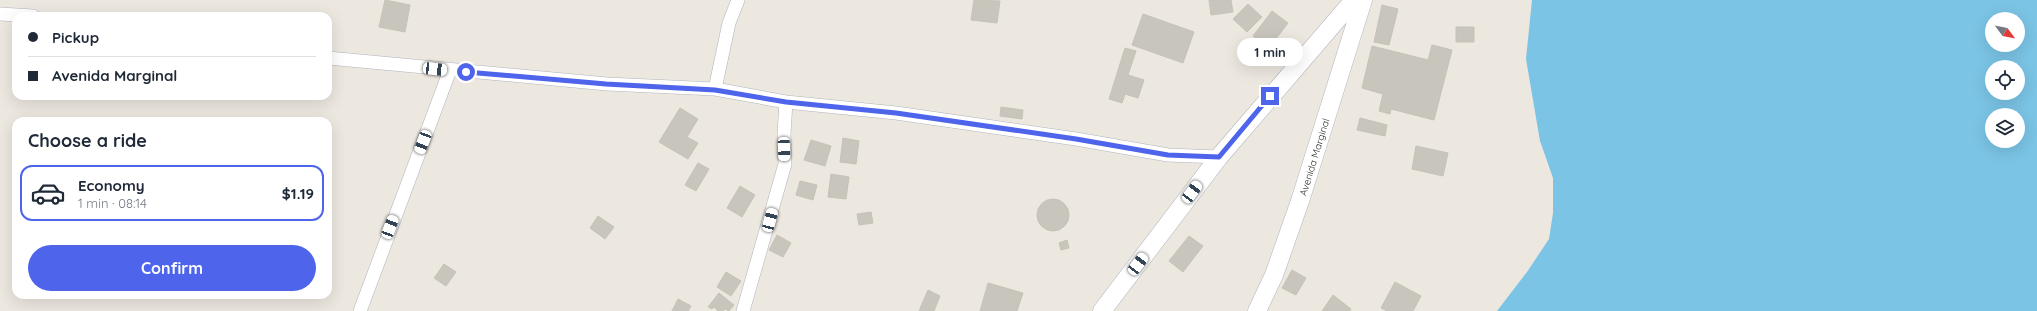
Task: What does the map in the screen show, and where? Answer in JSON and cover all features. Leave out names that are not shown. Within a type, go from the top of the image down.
[{"type":"street","points":[[715,90],[729,23],[738,0]]},
{"type":"street","points":[[1102,311],[1219,157],[1354,0]]},
{"type":"street","name":"Avenida Marginal","points":[[1257,311],[1274,275],[1300,201],[1363,0]]},
{"type":"street","points":[[0,14],[12,15]]},
{"type":"street","points":[[332,58],[606,84],[715,90],[786,102],[896,113],[1076,139],[1168,155],[1219,157]]},
{"type":"street","points":[[360,311],[450,70]]},
{"type":"street","points":[[743,311],[785,164],[784,134],[786,102]]},
{"type":"water","points":[[1532,0],[2037,0],[2037,311],[1497,311],[1527,272],[1549,239],[1553,213],[1553,178],[1540,141],[1526,59]]},
{"type":"building","points":[[385,0],[410,5],[405,32],[379,27]]},
{"type":"building","points":[[974,0],[1000,1],[997,23],[971,20]]},
{"type":"building","points":[[1209,0],[1231,0],[1233,12],[1211,15]]},
{"type":"building","points":[[1248,4],[1262,17],[1247,32],[1233,19]]},
{"type":"building","points":[[1382,5],[1398,9],[1389,45],[1374,42]]},
{"type":"building","points":[[1272,11],[1288,23],[1269,48],[1253,36]]},
{"type":"building","points":[[1143,14],[1194,32],[1183,63],[1132,45]]},
{"type":"building","points":[[1456,27],[1474,27],[1474,42],[1456,42]]},
{"type":"building","points":[[1432,45],[1452,50],[1434,120],[1391,109],[1390,114],[1379,111],[1383,94],[1362,88],[1372,46],[1428,60]]},
{"type":"building","points":[[1125,48],[1136,51],[1128,75],[1144,80],[1138,98],[1125,94],[1122,103],[1109,99]]},
{"type":"building","points":[[1001,107],[1023,110],[1022,119],[1000,116]]},
{"type":"building","points":[[680,108],[698,119],[687,137],[698,143],[688,159],[659,142]]},
{"type":"building","points":[[1360,118],[1387,125],[1385,136],[1357,130]]},
{"type":"building","points":[[843,138],[859,141],[856,164],[840,162]]},
{"type":"building","points":[[811,140],[831,146],[825,166],[804,160]]},
{"type":"building","points":[[1416,146],[1448,153],[1443,176],[1412,169]]},
{"type":"building","points":[[698,163],[709,169],[696,191],[685,185]]},
{"type":"building","points":[[831,174],[849,177],[846,199],[828,197]]},
{"type":"building","points":[[800,181],[817,185],[813,200],[796,195]]},
{"type":"building","points":[[740,186],[755,195],[742,217],[727,208]]},
{"type":"building","points":[[1053,199],[1059,200],[1066,206],[1069,215],[1068,221],[1062,228],[1053,231],[1047,230],[1040,224],[1037,215],[1038,209],[1044,202]]},
{"type":"building","points":[[871,212],[873,223],[859,225],[857,214]]},
{"type":"building","points":[[598,216],[614,227],[605,239],[590,228]]},
{"type":"building","points":[[777,235],[791,243],[783,257],[769,250]]},
{"type":"building","points":[[1189,236],[1203,246],[1183,272],[1169,261]]},
{"type":"building","points":[[1067,240],[1069,248],[1061,250],[1059,243]]},
{"type":"building","points":[[444,264],[456,272],[446,286],[434,278]]},
{"type":"building","points":[[1292,270],[1306,278],[1296,295],[1282,288]]},
{"type":"building","points":[[726,272],[741,281],[731,296],[717,287]]},
{"type":"building","points":[[1395,282],[1421,296],[1413,311],[1387,311],[1381,308]]},
{"type":"building","points":[[988,283],[1023,293],[1017,311],[980,311]]},
{"type":"building","points":[[928,290],[940,296],[934,311],[919,311]]},
{"type":"building","points":[[719,293],[734,305],[729,311],[725,309],[723,311],[718,311],[714,307],[712,309],[708,307]]},
{"type":"building","points":[[1333,295],[1351,309],[1350,311],[1322,311]]},
{"type":"building","points":[[678,299],[691,306],[688,311],[672,311]]},
{"type":"route","points":[[466,72],[606,84],[715,90],[786,102],[896,113],[1076,139],[1168,155],[1219,157],[1270,96]]}]
